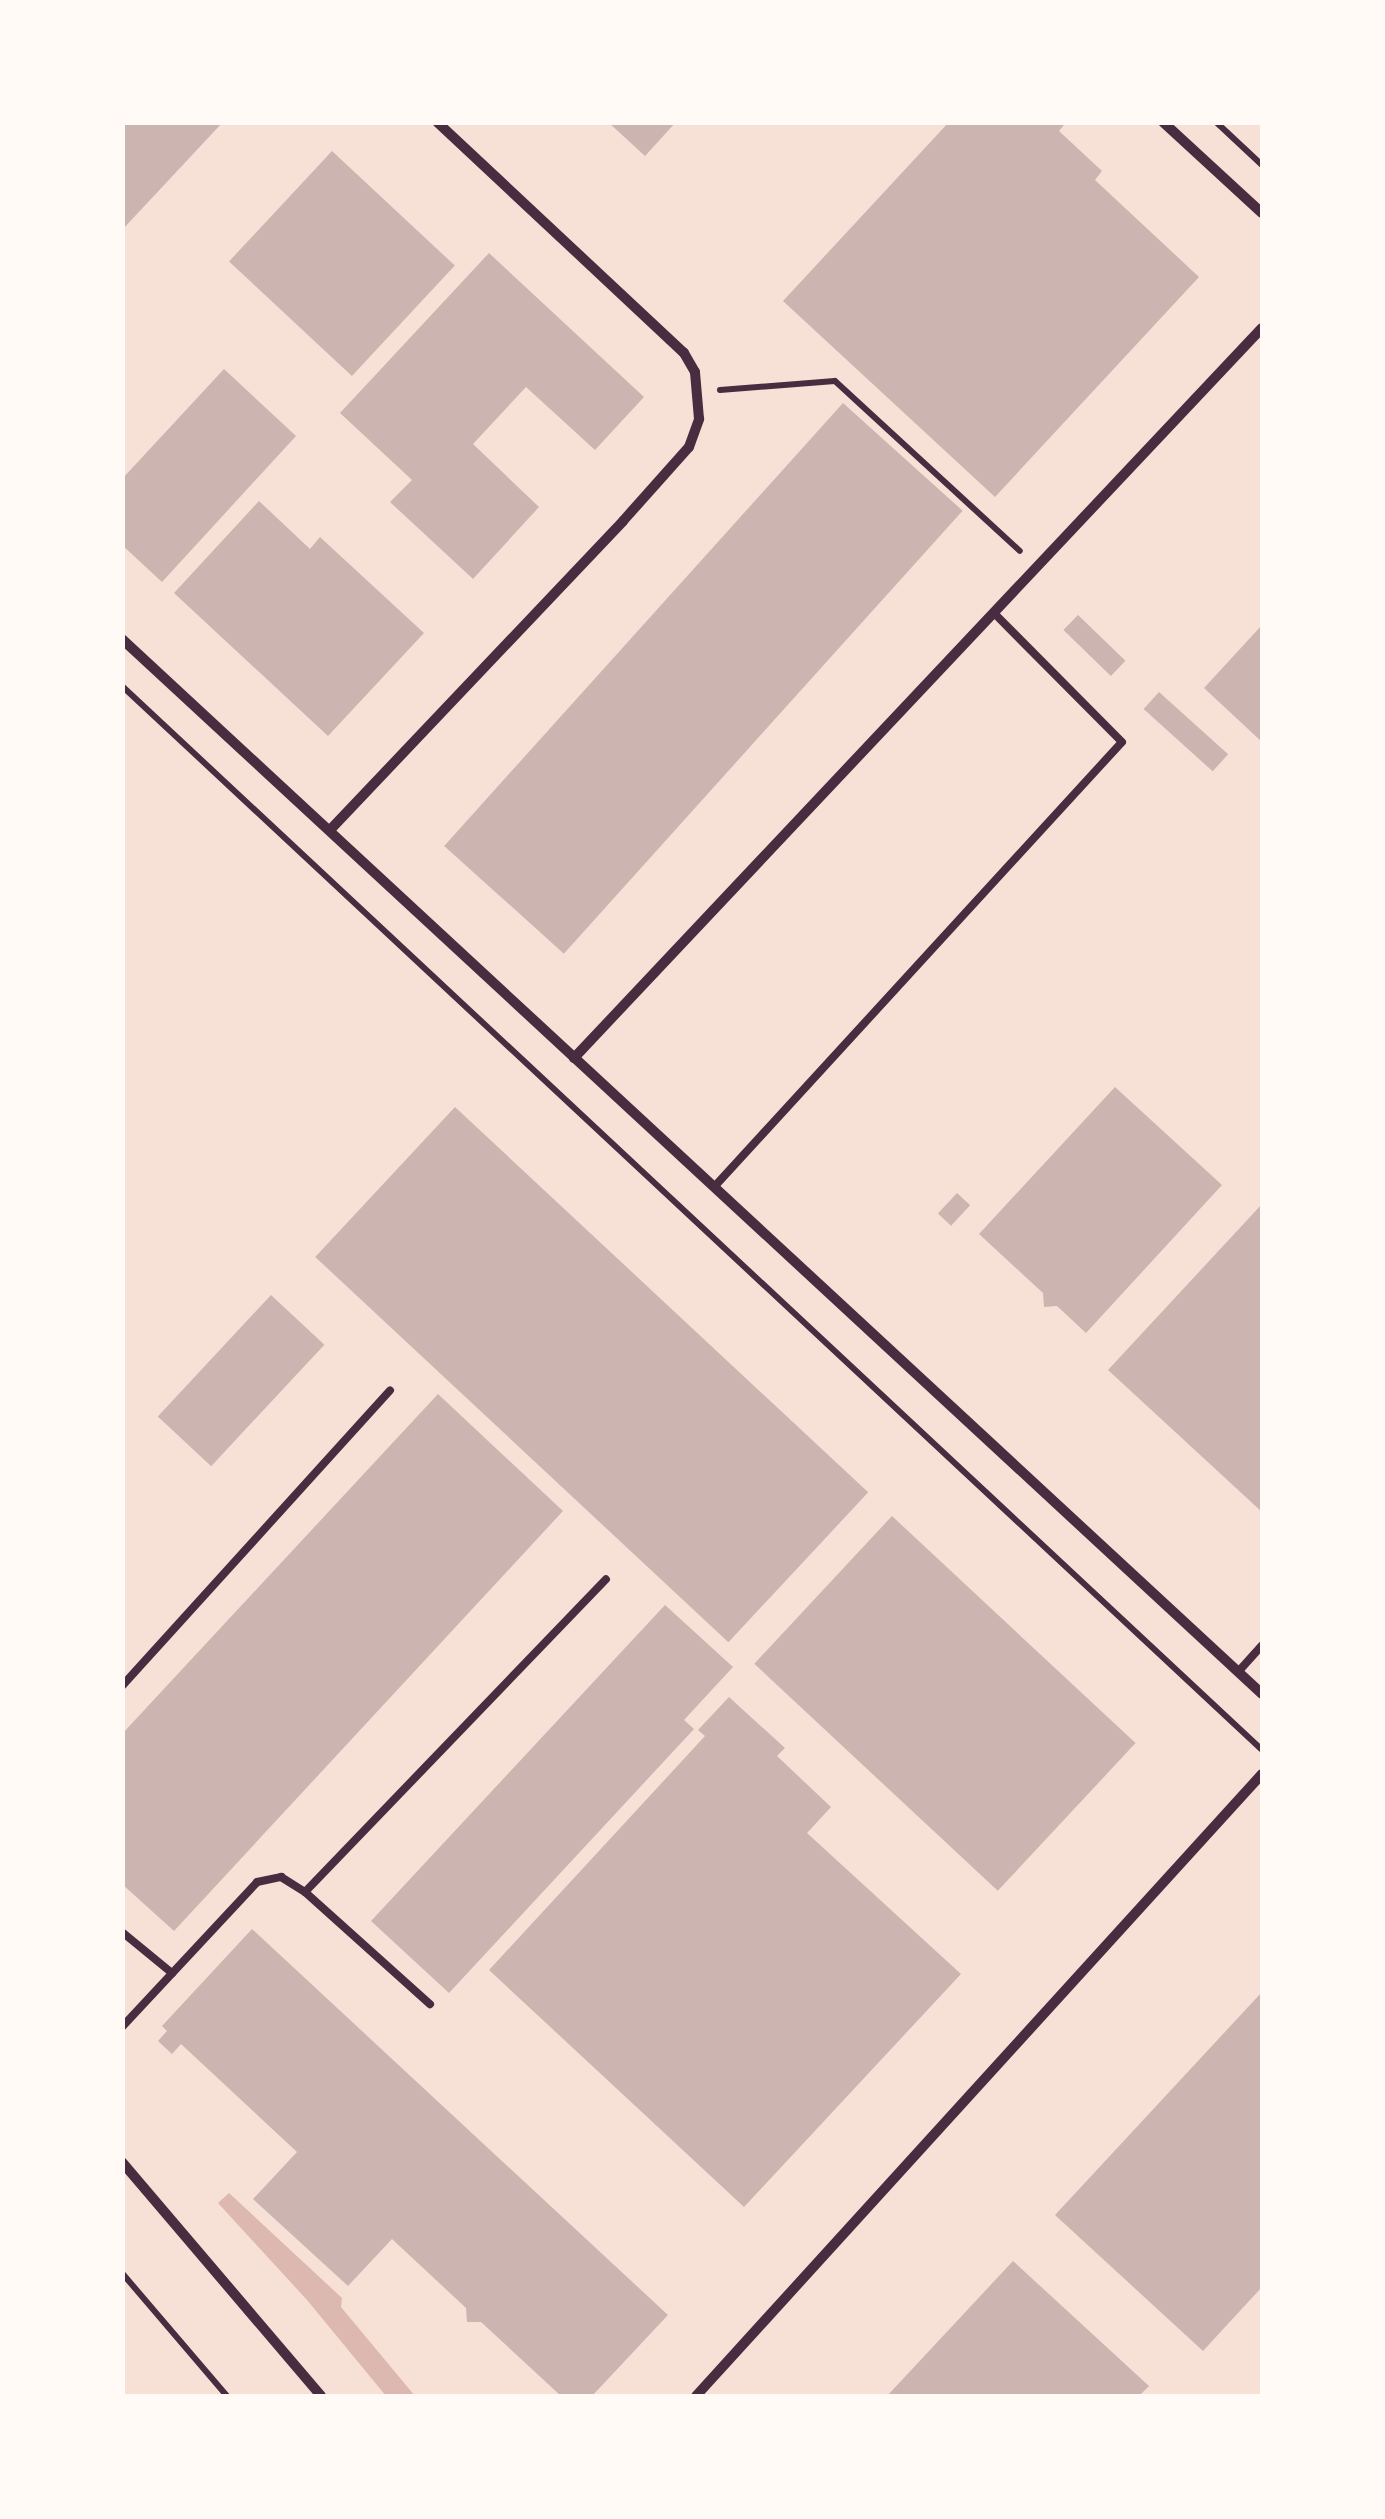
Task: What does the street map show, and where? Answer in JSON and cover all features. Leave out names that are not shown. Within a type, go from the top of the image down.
[{"type":"street","points":[[330,830],[690,446],[699,419],[695,372],[675,344],[438,122]]},
{"type":"street","points":[[1163,122],[1262,213]]},
{"type":"street","points":[[574,1058],[1262,328]]},
{"type":"street","points":[[122,639],[1262,1694]]},
{"type":"street","points":[[696,2396],[1262,1774]]},
{"type":"street","points":[[122,2162],[321,2396]]},
{"type":"lane","points":[[715,1186],[1122,742],[995,614]]},
{"type":"lane","points":[[122,1686],[390,1390]]},
{"type":"lane","points":[[305,1892],[606,1579]]},
{"type":"lane","points":[[1238,1672],[1262,1645]]},
{"type":"lane","points":[[122,2026],[257,1882],[281,1877],[305,1892],[430,2004]]},
{"type":"lane","points":[[122,1932],[172,1973]]},
{"type":"path","points":[[1216,122],[1262,166]]},
{"type":"path","points":[[699,392],[835,380],[1038,568]]},
{"type":"path","points":[[122,686],[1262,1750]]},
{"type":"path","points":[[122,2273],[227,2396]]},
{"type":"shaded area","points":[[229,2193],[342,2298],[341,2307],[415,2396],[386,2396],[307,2300],[218,2203]]},
{"type":"building","points":[[122,122],[223,122],[122,230]]},
{"type":"building","points":[[608,122],[676,122],[645,156]]},
{"type":"building","points":[[949,122],[1061,122],[1064,125],[1059,131],[1102,171],[1095,180],[1199,277],[995,497],[783,301]]},
{"type":"building","points":[[332,151],[455,266],[352,376],[229,261]]},
{"type":"building","points":[[489,253],[644,397],[595,450],[526,387],[473,444],[539,507],[473,579],[390,502],[412,480],[340,413]]},
{"type":"building","points":[[224,369],[296,436],[162,582],[122,545],[122,479]]},
{"type":"building","points":[[843,403],[963,511],[564,954],[444,846]]},
{"type":"building","points":[[259,501],[310,549],[320,537],[424,633],[328,736],[174,593]]},
{"type":"building","points":[[1078,615],[1125,661],[1111,676],[1063,630]]},
{"type":"building","points":[[1262,625],[1262,742],[1204,688]]},
{"type":"building","points":[[1159,692],[1228,754],[1213,771],[1144,709]]},
{"type":"building","points":[[1115,1087],[1222,1185],[1086,1333],[1057,1306],[1044,1307],[1043,1293],[979,1234]]},
{"type":"building","points":[[455,1107],[868,1492],[728,1642],[315,1257]]},
{"type":"building","points":[[957,1193],[970,1205],[951,1226],[938,1213]]},
{"type":"building","points":[[1262,1204],[1262,1512],[1108,1370]]},
{"type":"building","points":[[271,1295],[324,1345],[211,1466],[158,1416]]},
{"type":"building","points":[[438,1394],[563,1511],[174,1931],[122,1884],[122,1734]]},
{"type":"building","points":[[892,1516],[1136,1743],[998,1891],[754,1664]]},
{"type":"building","points":[[665,1605],[733,1667],[684,1720],[694,1729],[449,1993],[371,1921]]},
{"type":"building","points":[[729,1697],[785,1748],[777,1756],[831,1807],[807,1833],[961,1974],[744,2207],[489,1970],[705,1736],[698,1730]]},
{"type":"building","points":[[252,1929],[668,2315],[592,2396],[561,2396],[481,2322],[467,2322],[466,2308],[392,2239],[348,2286],[253,2199],[297,2152],[181,2044],[172,2054],[158,2041],[167,2031],[162,2026]]},
{"type":"building","points":[[1262,1992],[1262,2287],[1203,2351],[1055,2215]]},
{"type":"building","points":[[1013,2261],[1149,2386],[1139,2396],[887,2396]]}]
